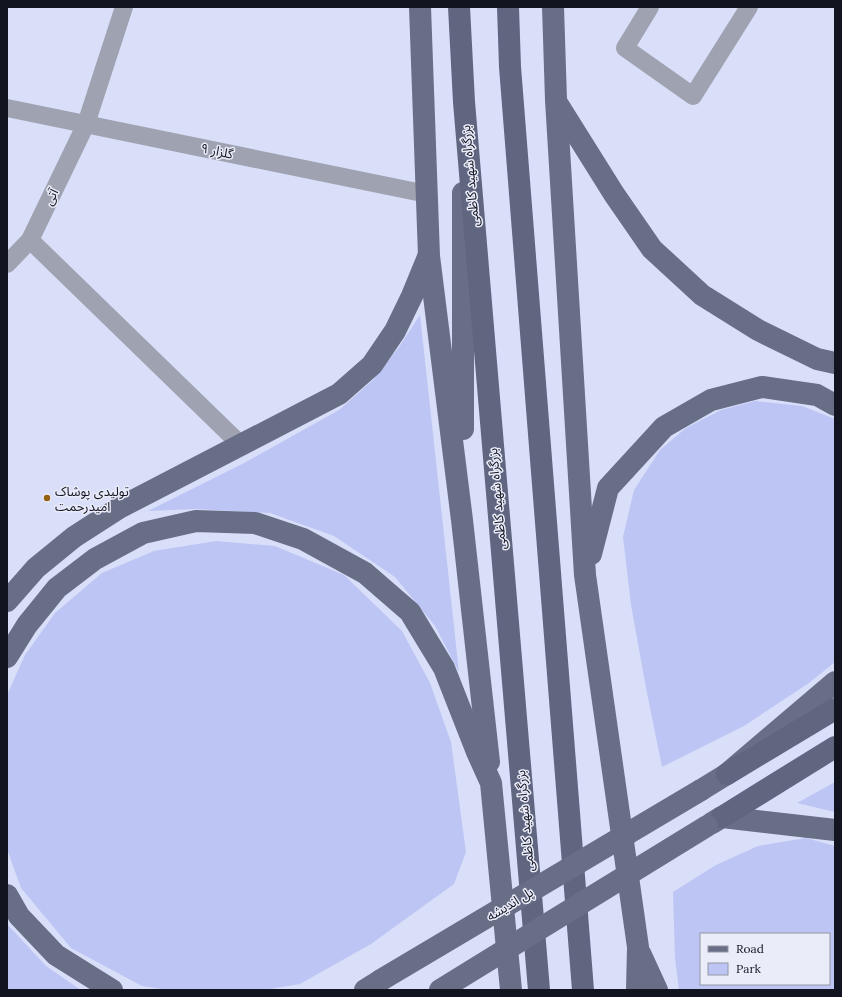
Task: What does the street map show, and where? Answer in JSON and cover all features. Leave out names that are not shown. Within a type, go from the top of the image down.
[{"type":"highway","name":"بزرگراه شهید کاظمی","points":[[459,7],[464,102],[539,990]]},
{"type":"highway","points":[[508,7],[510,67],[583,990]]},
{"type":"highway","points":[[727,774],[835,709]]},
{"type":"highway","points":[[714,821],[835,747]]},
{"type":"main road","points":[[420,7],[429,256],[462,520],[492,783],[511,990]]},
{"type":"main road","points":[[553,7],[556,100],[585,575],[638,947],[637,990]]},
{"type":"main road","points":[[556,100],[614,194],[652,249],[702,296],[758,330],[817,359],[835,363]]},
{"type":"main road","points":[[462,520],[464,102]]},
{"type":"main road","points":[[7,601],[36,568],[74,537],[120,508],[339,394],[372,365],[395,331],[429,256]]},
{"type":"main road","points":[[585,575],[608,488],[664,427],[711,400],[762,387],[817,395],[835,405]]},
{"type":"main road","points":[[7,657],[27,625],[57,588],[95,559],[143,533],[196,522],[255,523],[303,539],[365,573],[410,612],[444,668],[477,752],[492,783]]},
{"type":"main road","name":"پل اندیشه","points":[[373,985],[727,774],[835,682]]},
{"type":"main road","points":[[440,990],[714,821],[835,830]]},
{"type":"main road","points":[[7,895],[19,916],[56,955],[112,990]]},
{"type":"main road","points":[[638,947],[657,990]]},
{"type":"street","name":"آتی","points":[[7,264],[30,240],[86,124],[124,7]]},
{"type":"street","points":[[650,7],[625,48],[693,96],[749,7]]},
{"type":"street","name":"گلزار ۹","points":[[7,108],[427,194]]},
{"type":"street","points":[[30,240],[241,445]]},
{"type":"green space","points":[[420,315],[459,672],[435,626],[395,577],[334,536],[270,513],[195,509],[148,511],[244,463],[339,410],[373,380],[399,347]]},
{"type":"green space","points":[[755,401],[802,406],[835,419],[835,662],[809,683],[744,726],[662,767],[631,605],[623,537],[634,490],[660,450],[686,428],[721,410]]},
{"type":"green space","points":[[216,541],[275,546],[344,575],[402,631],[430,683],[451,742],[466,852],[454,884],[371,944],[300,984],[264,990],[168,990],[142,986],[71,948],[21,888],[7,849],[7,695],[25,655],[55,613],[102,573],[154,551]]},
{"type":"green space","points":[[835,782],[835,812],[797,803]]},
{"type":"green space","points":[[806,838],[835,846],[835,990],[679,990],[675,958],[673,892],[716,865],[758,846]]},
{"type":"green space","points":[[7,924],[46,966],[81,990],[7,990]]},
{"type":"place","name":"تولیدی پوشاک امیدرحمت","points":[[47,498]]}]
